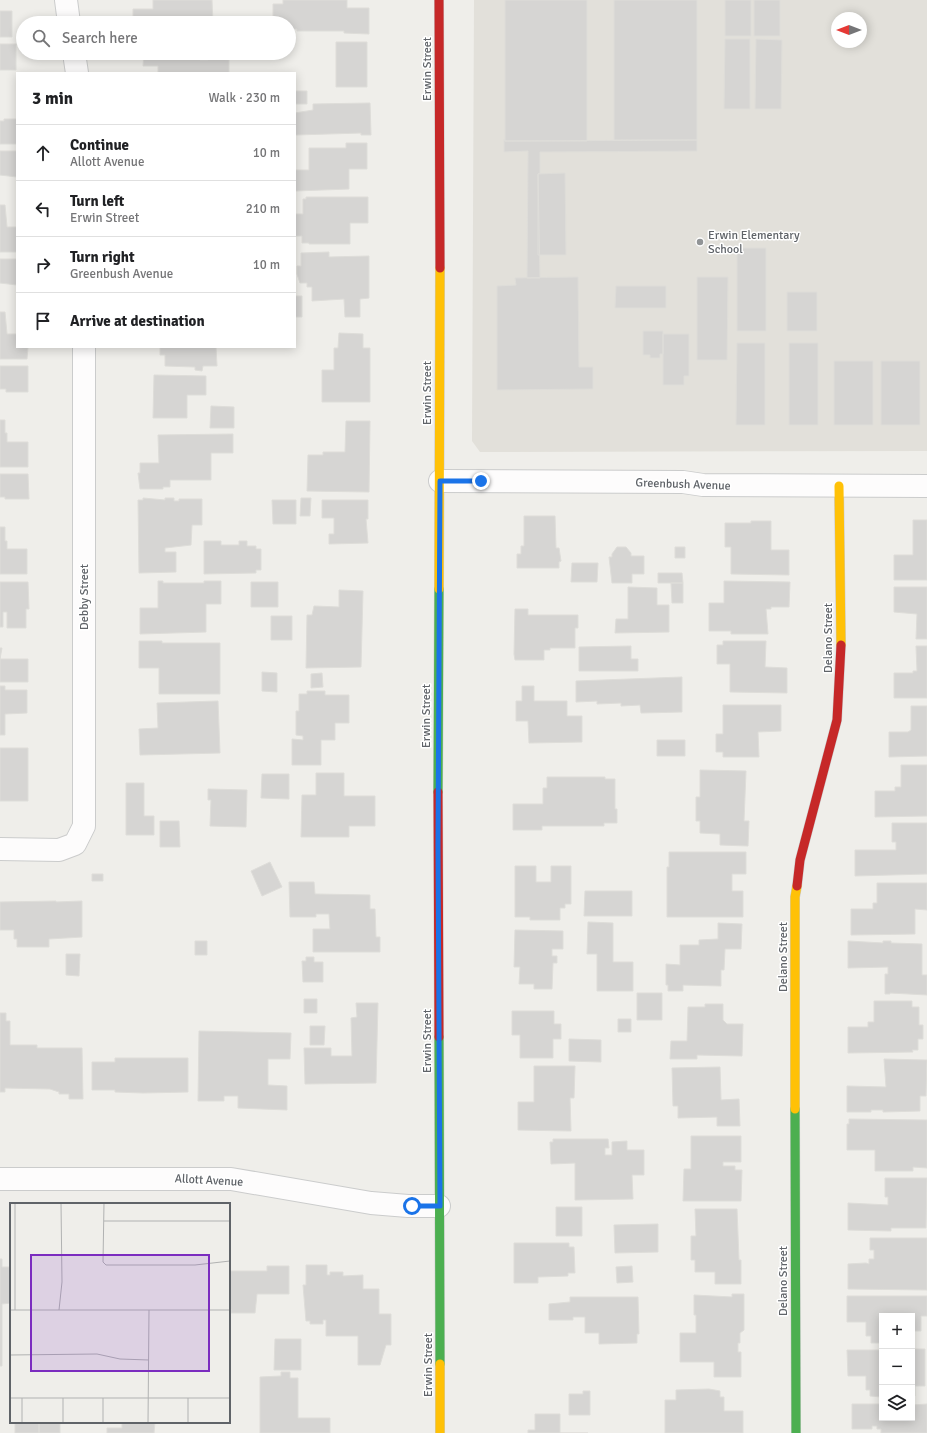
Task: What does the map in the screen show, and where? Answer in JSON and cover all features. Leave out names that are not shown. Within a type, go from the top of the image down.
[{"type":"street","points":[[66,0],[68,16]]},
{"type":"street","name":"Erwin Street","points":[[439,0],[440,481],[438,846],[440,1433]]},
{"type":"street","points":[[75,60],[77,72]]},
{"type":"street","name":"Debby Street","points":[[0,849],[59,850],[75,844],[84,826],[84,348]]},
{"type":"street","name":"Greenbush Avenue","points":[[440,481],[683,482],[703,485],[927,486]]},
{"type":"street","name":"Delano Street","points":[[796,1433],[794,897],[800,860],[837,720],[841,665],[839,486]]},
{"type":"street","name":"Allott Avenue","points":[[0,1179],[232,1179],[371,1203],[408,1206],[440,1206]]},
{"type":"shaded area","name":"Erwin Elementary School","points":[[474,0],[927,0],[927,451],[480,452],[472,441]]},
{"type":"building","points":[[153,0],[212,0],[213,16],[133,16],[133,9],[153,9]]},
{"type":"building","points":[[283,0],[347,0],[347,8],[369,8],[369,34],[344,33],[344,31],[297,31],[296,16],[273,16],[273,4],[283,4]]},
{"type":"building","points":[[505,0],[587,0],[587,141],[505,141]]},
{"type":"building","points":[[614,0],[697,0],[697,140],[614,140]]},
{"type":"building","points":[[725,0],[751,0],[751,36],[725,36]]},
{"type":"building","points":[[754,0],[780,0],[780,36],[754,36]]},
{"type":"building","points":[[0,11],[12,11],[12,37],[0,37]]},
{"type":"building","points":[[725,39],[750,39],[750,109],[724,109]]},
{"type":"building","points":[[756,39],[782,40],[781,109],[755,109]]},
{"type":"building","points":[[336,42],[367,42],[367,87],[336,87]]},
{"type":"building","points":[[0,44],[16,44],[16,70],[0,70]]},
{"type":"building","points":[[143,60],[229,60],[229,72],[158,72],[158,66],[143,66]]},
{"type":"building","points":[[296,91],[307,91],[307,104],[296,104]]},
{"type":"building","points":[[370,103],[371,135],[361,135],[361,133],[296,135],[296,113],[313,110],[313,104]]},
{"type":"building","points":[[4,119],[16,119],[16,144],[0,144],[0,121],[4,121]]},
{"type":"building","points":[[504,139],[505,141],[697,140],[697,151],[540,152],[540,173],[538,174],[540,278],[527,278],[528,151],[504,152]]},
{"type":"building","points":[[346,143],[367,143],[367,169],[349,169],[349,189],[296,191],[296,170],[309,170],[309,148],[346,148]]},
{"type":"building","points":[[0,151],[16,151],[16,177],[0,175]]},
{"type":"building","points":[[565,173],[566,255],[538,255],[538,174]]},
{"type":"building","points":[[306,197],[368,197],[368,223],[350,223],[350,244],[302,243],[302,236],[296,236],[296,214],[303,214],[303,199],[306,199]]},
{"type":"building","points":[[0,205],[5,205],[7,227],[16,227],[16,252],[0,252]]},
{"type":"building","points":[[737,248],[766,248],[766,331],[737,331]]},
{"type":"building","points":[[329,252],[329,257],[369,256],[369,298],[360,299],[360,317],[345,317],[344,299],[312,301],[312,287],[307,287],[307,283],[300,283],[297,274],[297,266],[301,266],[301,253]]},
{"type":"building","points":[[0,259],[16,259],[16,285],[0,283]]},
{"type":"building","points":[[578,277],[579,367],[593,367],[593,389],[497,390],[497,286],[516,285],[515,278]]},
{"type":"building","points":[[697,277],[728,277],[727,360],[697,360]]},
{"type":"building","points":[[616,286],[666,286],[666,308],[615,308]]},
{"type":"building","points":[[787,292],[817,292],[817,331],[787,331]]},
{"type":"building","points":[[296,296],[302,296],[302,317],[296,317]]},
{"type":"building","points":[[0,312],[5,312],[7,334],[16,334],[16,348],[28,348],[27,359],[0,359]]},
{"type":"building","points":[[643,331],[663,331],[663,354],[660,354],[660,358],[650,358],[650,355],[643,355]]},
{"type":"building","points":[[339,333],[363,334],[363,348],[370,348],[370,402],[322,402],[322,370],[334,370],[334,348],[338,348]]},
{"type":"building","points":[[663,334],[689,334],[689,376],[684,376],[684,385],[663,385]]},
{"type":"building","points":[[737,343],[765,343],[765,425],[736,425]]},
{"type":"building","points":[[789,343],[818,343],[818,425],[789,425]]},
{"type":"building","points":[[160,348],[216,348],[217,366],[203,366],[202,371],[195,370],[195,367],[165,366],[165,355],[160,355]]},
{"type":"building","points":[[834,361],[873,361],[873,425],[834,425]]},
{"type":"building","points":[[881,361],[920,361],[920,425],[881,425]]},
{"type":"building","points":[[0,366],[28,366],[28,392],[6,392],[6,389],[0,389]]},
{"type":"building","points":[[154,375],[206,376],[206,395],[187,395],[187,418],[153,418]]},
{"type":"building","points":[[211,406],[234,407],[234,428],[210,428]]},
{"type":"building","points":[[0,420],[5,420],[7,442],[28,442],[28,467],[0,467]]},
{"type":"building","points":[[346,421],[370,421],[369,492],[307,491],[308,455],[323,455],[323,452],[345,452]]},
{"type":"building","points":[[233,434],[233,453],[211,453],[211,480],[170,480],[170,487],[163,487],[163,489],[140,489],[138,473],[140,473],[140,463],[159,463],[158,435]]},
{"type":"building","points":[[0,474],[28,474],[29,499],[5,499],[5,497],[0,497]]},
{"type":"building","points":[[143,498],[165,500],[165,498],[174,498],[174,501],[179,501],[179,499],[202,499],[202,525],[192,525],[191,545],[165,548],[165,552],[176,552],[176,572],[139,573],[138,500],[143,500]]},
{"type":"building","points":[[301,498],[311,498],[310,516],[300,516]]},
{"type":"building","points":[[272,500],[296,500],[296,524],[273,524]]},
{"type":"building","points":[[322,500],[368,500],[368,519],[366,519],[368,543],[329,544],[329,534],[334,534],[334,518],[322,518]]},
{"type":"building","points":[[524,516],[555,516],[556,548],[559,548],[561,561],[559,562],[559,568],[517,568],[517,554],[521,554],[521,546],[524,546]]},
{"type":"building","points":[[913,520],[927,520],[927,580],[894,580],[894,555],[913,555]]},
{"type":"building","points":[[751,521],[771,521],[771,550],[789,550],[789,575],[731,574],[731,547],[725,547],[725,523],[751,523]]},
{"type":"building","points":[[0,527],[5,527],[5,541],[7,541],[7,549],[27,549],[27,574],[0,574]]},
{"type":"building","points":[[204,541],[221,541],[221,545],[239,545],[239,541],[247,541],[247,546],[256,546],[256,549],[261,549],[261,570],[256,570],[256,573],[204,574]]},
{"type":"building","points":[[617,547],[626,547],[631,553],[631,556],[644,556],[644,574],[632,574],[632,583],[612,583],[609,557],[612,557],[612,554]]},
{"type":"building","points":[[675,547],[685,547],[685,558],[675,558]]},
{"type":"building","points":[[572,563],[598,563],[597,582],[571,582]]},
{"type":"building","points":[[658,573],[682,573],[683,583],[658,583]]},
{"type":"building","points":[[158,581],[163,581],[163,583],[204,583],[204,581],[221,581],[221,604],[206,604],[206,632],[140,634],[140,608],[158,608]]},
{"type":"building","points":[[724,581],[790,582],[789,607],[771,607],[771,609],[766,609],[768,634],[731,634],[731,631],[709,631],[709,603],[724,603]]},
{"type":"building","points":[[0,582],[28,582],[29,609],[26,609],[26,628],[7,628],[7,612],[3,612],[3,627],[0,627]]},
{"type":"building","points":[[251,582],[278,582],[278,607],[251,607]]},
{"type":"building","points":[[671,583],[683,583],[683,603],[672,603]]},
{"type":"building","points":[[628,587],[657,588],[657,605],[669,605],[669,632],[615,633],[616,619],[628,619]]},
{"type":"building","points":[[894,587],[927,587],[927,639],[916,639],[917,614],[894,612]]},
{"type":"building","points":[[339,590],[363,591],[361,667],[306,668],[307,615],[312,615],[314,606],[339,607]]},
{"type":"building","points":[[515,609],[528,609],[528,615],[578,615],[578,628],[575,628],[575,648],[550,648],[550,650],[544,650],[544,660],[515,660]]},
{"type":"building","points":[[271,616],[292,616],[292,640],[271,640]]},
{"type":"building","points":[[139,641],[162,641],[162,643],[220,643],[220,694],[159,694],[159,668],[139,668]]},
{"type":"building","points":[[723,641],[766,641],[765,667],[787,668],[787,693],[730,692],[730,664],[717,664],[717,645],[723,645]]},
{"type":"building","points":[[631,646],[631,659],[638,659],[638,671],[579,671],[579,647]]},
{"type":"building","points":[[916,646],[927,646],[927,698],[894,698],[894,673],[913,673],[913,671],[917,671]]},
{"type":"building","points":[[0,648],[2,648],[0,659]]},
{"type":"building","points":[[0,659],[28,659],[28,682],[0,682]]},
{"type":"building","points":[[262,672],[277,673],[277,692],[262,691]]},
{"type":"building","points":[[322,673],[323,687],[311,688],[311,674]]},
{"type":"building","points":[[682,677],[682,712],[641,713],[640,705],[621,706],[621,703],[597,704],[597,701],[576,702],[576,681]]},
{"type":"building","points":[[0,686],[5,686],[5,690],[27,690],[27,713],[5,714],[5,735],[0,735]]},
{"type":"building","points":[[522,686],[534,686],[534,701],[567,701],[567,716],[582,716],[582,742],[529,743],[528,721],[516,721],[516,701],[522,701]]},
{"type":"building","points":[[307,691],[325,691],[325,695],[349,695],[349,723],[335,723],[335,740],[321,740],[321,765],[292,765],[292,739],[303,740],[303,736],[296,735],[296,711],[299,711],[299,694],[307,694]]},
{"type":"building","points":[[218,701],[220,753],[140,755],[139,729],[158,728],[157,703]]},
{"type":"building","points":[[723,705],[781,705],[781,731],[758,732],[759,757],[723,757],[723,752],[716,752],[716,734],[723,734]]},
{"type":"building","points":[[911,706],[927,706],[927,756],[889,757],[889,732],[908,732],[911,730]]},
{"type":"building","points":[[657,740],[685,740],[685,756],[657,756]]},
{"type":"building","points":[[0,748],[28,748],[28,801],[0,801]]},
{"type":"building","points":[[901,765],[927,765],[927,816],[875,817],[875,791],[895,791],[895,787],[901,787]]},
{"type":"building","points":[[700,770],[746,771],[744,821],[749,821],[748,846],[720,845],[720,834],[700,833],[700,821],[696,821],[696,797],[700,797]]},
{"type":"building","points":[[316,773],[344,773],[344,796],[375,796],[375,826],[349,826],[349,837],[301,837],[302,795],[316,795]]},
{"type":"building","points":[[262,774],[289,774],[289,799],[261,798]]},
{"type":"building","points":[[547,777],[605,777],[605,779],[615,779],[615,809],[617,809],[617,823],[604,823],[604,826],[542,826],[542,830],[513,830],[513,804],[543,804],[543,788],[547,788]]},
{"type":"building","points":[[126,783],[144,783],[144,816],[154,816],[154,835],[126,835]]},
{"type":"building","points":[[208,789],[247,790],[246,827],[210,826],[211,800],[208,800]]},
{"type":"building","points":[[160,821],[179,821],[180,847],[160,847]]},
{"type":"building","points":[[892,823],[927,823],[927,874],[855,876],[855,850],[896,850],[896,842],[892,842]]},
{"type":"building","points":[[669,852],[746,852],[746,874],[732,874],[732,891],[743,891],[743,917],[667,917],[667,867],[669,867]]},
{"type":"building","points":[[270,862],[282,887],[262,896],[251,871]]},
{"type":"building","points":[[515,866],[536,866],[536,882],[551,882],[551,866],[571,866],[571,904],[565,904],[565,908],[560,908],[560,920],[530,920],[530,917],[515,917]]},
{"type":"building","points":[[92,874],[103,874],[103,881],[92,881]]},
{"type":"building","points":[[289,882],[314,882],[315,894],[370,895],[370,909],[375,909],[376,937],[380,937],[380,952],[313,952],[313,929],[330,929],[329,914],[316,914],[316,917],[290,917]]},
{"type":"building","points":[[877,883],[927,883],[927,910],[915,909],[915,934],[851,935],[851,909],[873,909],[873,903],[877,903]]},
{"type":"building","points":[[585,891],[632,891],[632,916],[584,916]]},
{"type":"building","points":[[82,901],[82,937],[49,939],[49,947],[17,947],[17,939],[14,939],[14,930],[0,930],[0,902]]},
{"type":"building","points":[[588,922],[613,923],[613,962],[633,962],[633,991],[597,991],[597,954],[587,954]]},
{"type":"building","points":[[718,923],[742,924],[741,949],[725,949],[724,970],[721,970],[721,986],[683,985],[683,991],[668,991],[668,985],[666,985],[666,964],[680,965],[680,945],[699,945],[699,940],[718,939]]},
{"type":"building","points":[[515,930],[563,931],[563,949],[552,949],[552,956],[557,956],[557,963],[553,963],[552,989],[534,989],[534,984],[519,984],[520,967],[514,967]]},
{"type":"building","points":[[195,941],[207,941],[207,955],[195,955]]},
{"type":"building","points":[[848,941],[883,943],[883,941],[891,941],[891,943],[922,944],[922,975],[927,975],[927,995],[885,994],[885,974],[888,974],[888,967],[848,968]]},
{"type":"building","points":[[66,954],[80,954],[79,976],[66,975]]},
{"type":"building","points":[[306,957],[314,957],[314,962],[323,962],[323,982],[303,982],[302,961],[306,961]]},
{"type":"building","points":[[637,993],[662,993],[662,1020],[637,1020]]},
{"type":"building","points":[[304,999],[317,999],[317,1013],[304,1013]]},
{"type":"building","points":[[874,1001],[912,1001],[912,1007],[919,1007],[919,1025],[923,1025],[923,1039],[918,1039],[918,1050],[912,1050],[913,1052],[848,1053],[848,1027],[868,1027],[868,1022],[874,1022]]},
{"type":"building","points":[[356,1003],[378,1003],[376,1083],[305,1084],[304,1048],[331,1048],[331,1056],[352,1056],[351,1018],[357,1017]]},
{"type":"building","points":[[705,1004],[723,1004],[723,1020],[727,1024],[743,1024],[742,1056],[697,1055],[697,1059],[670,1059],[671,1041],[687,1041],[688,1007],[705,1007]]},
{"type":"building","points":[[512,1011],[554,1011],[554,1024],[561,1024],[561,1039],[553,1039],[553,1058],[520,1058],[520,1035],[512,1035]]},
{"type":"building","points":[[0,1013],[6,1013],[6,1021],[10,1021],[10,1045],[37,1045],[37,1048],[82,1048],[83,1099],[69,1099],[69,1094],[59,1094],[59,1092],[50,1089],[5,1088],[5,1092],[0,1092]]},
{"type":"building","points":[[618,1019],[631,1019],[631,1032],[618,1032]]},
{"type":"building","points":[[310,1026],[325,1026],[324,1045],[310,1045]]},
{"type":"building","points":[[199,1031],[291,1033],[290,1059],[268,1059],[268,1085],[287,1086],[287,1110],[238,1108],[238,1096],[224,1096],[224,1101],[198,1101]]},
{"type":"building","points":[[569,1039],[601,1040],[601,1062],[569,1061]]},
{"type":"building","points":[[115,1058],[188,1058],[188,1092],[143,1093],[115,1092],[115,1090],[92,1090],[92,1062],[115,1062]]},
{"type":"building","points":[[884,1059],[927,1060],[926,1096],[920,1096],[920,1111],[883,1112],[883,1110],[871,1110],[871,1112],[847,1112],[847,1086],[886,1087]]},
{"type":"building","points":[[534,1066],[575,1066],[574,1098],[570,1098],[571,1131],[518,1130],[518,1102],[534,1102]]},
{"type":"building","points":[[720,1067],[721,1100],[739,1099],[740,1126],[717,1126],[717,1117],[678,1118],[678,1106],[673,1106],[672,1068]]},
{"type":"building","points":[[849,1119],[927,1120],[927,1168],[913,1167],[913,1171],[875,1171],[875,1150],[847,1150],[847,1124],[849,1124]]},
{"type":"building","points":[[691,1136],[741,1136],[741,1162],[723,1162],[723,1166],[735,1166],[735,1170],[742,1170],[741,1201],[683,1201],[684,1169],[691,1169]]},
{"type":"building","points":[[553,1139],[608,1139],[609,1148],[605,1148],[605,1155],[612,1155],[612,1142],[627,1141],[627,1150],[644,1150],[644,1175],[632,1175],[633,1199],[575,1200],[575,1163],[551,1164],[550,1142],[553,1142]]},
{"type":"building","points":[[885,1178],[927,1178],[926,1228],[891,1228],[891,1231],[848,1230],[848,1203],[888,1205],[888,1197],[885,1197]]},
{"type":"building","points":[[556,1207],[582,1207],[582,1236],[556,1236]]},
{"type":"building","points":[[695,1209],[737,1209],[739,1260],[741,1260],[741,1284],[715,1284],[715,1272],[695,1272],[695,1260],[691,1260],[691,1236],[696,1236]]},
{"type":"building","points":[[658,1224],[658,1252],[615,1253],[614,1225]]},
{"type":"building","points":[[870,1238],[927,1238],[927,1290],[848,1289],[848,1264],[869,1264],[869,1259],[874,1259],[874,1250],[870,1250]]},
{"type":"building","points":[[514,1243],[569,1243],[569,1247],[574,1247],[575,1273],[568,1273],[568,1276],[538,1277],[538,1283],[514,1283]]},
{"type":"building","points":[[0,1259],[2,1259],[2,1267],[10,1267],[10,1303],[2,1304],[2,1366],[0,1366]]},
{"type":"building","points":[[306,1265],[327,1265],[327,1275],[330,1275],[330,1272],[343,1272],[343,1276],[363,1275],[363,1289],[379,1289],[379,1314],[391,1314],[391,1345],[386,1345],[380,1365],[358,1365],[358,1336],[326,1336],[326,1320],[323,1320],[323,1324],[310,1324],[310,1321],[306,1321],[303,1285],[306,1285]]},
{"type":"building","points":[[267,1266],[289,1266],[289,1294],[257,1294],[255,1313],[231,1313],[230,1271],[267,1271]]},
{"type":"building","points":[[632,1266],[633,1282],[617,1283],[616,1267]]},
{"type":"building","points":[[732,1294],[744,1294],[744,1330],[740,1333],[740,1343],[738,1343],[738,1352],[741,1352],[741,1377],[714,1377],[714,1362],[680,1362],[680,1333],[696,1333],[694,1295],[732,1297]]},
{"type":"building","points":[[847,1296],[927,1296],[927,1316],[921,1316],[921,1331],[915,1331],[915,1313],[879,1313],[879,1343],[871,1343],[871,1336],[866,1336],[866,1322],[847,1322]]},
{"type":"building","points":[[570,1297],[638,1297],[639,1334],[637,1334],[637,1343],[599,1344],[599,1333],[585,1333],[585,1317],[573,1317],[573,1320],[549,1320],[549,1304],[570,1302]]},
{"type":"building","points":[[275,1339],[301,1339],[301,1370],[274,1370]]},
{"type":"building","points":[[915,1349],[925,1349],[925,1386],[915,1386]]},
{"type":"building","points":[[847,1350],[879,1350],[879,1397],[870,1396],[870,1390],[866,1390],[866,1376],[848,1376]]},
{"type":"building","points":[[281,1372],[290,1372],[290,1378],[298,1378],[298,1418],[330,1418],[330,1433],[260,1433],[260,1377],[281,1376]]},
{"type":"building","points":[[709,1389],[720,1391],[720,1397],[724,1397],[724,1411],[743,1411],[743,1433],[665,1433],[665,1400],[676,1400],[676,1390]]},
{"type":"building","points":[[583,1391],[590,1391],[590,1415],[569,1415],[569,1394],[583,1394]]},
{"type":"building","points":[[852,1404],[879,1404],[879,1421],[915,1421],[915,1405],[927,1404],[927,1433],[881,1433],[881,1429],[877,1429],[877,1426],[872,1426],[872,1429],[852,1429]]},
{"type":"building","points":[[535,1414],[560,1414],[560,1433],[528,1433],[528,1430],[535,1430]]},
{"type":"building","points":[[15,1423],[39,1423],[39,1433],[15,1433]]},
{"type":"building","points":[[39,1423],[60,1423],[60,1433],[39,1433]]},
{"type":"building","points":[[122,1423],[155,1423],[154,1433],[107,1433],[107,1428],[122,1428]]},
{"type":"traffic: fast","points":[[438,792],[439,589]]},
{"type":"traffic: fast","points":[[439,1037],[440,1364]]},
{"type":"traffic: fast","points":[[795,1109],[796,1433]]},
{"type":"traffic: slow","points":[[439,589],[440,268]]},
{"type":"traffic: slow","points":[[839,486],[841,645]]},
{"type":"traffic: slow","points":[[795,1109],[795,897],[797,886]]},
{"type":"traffic: slow","points":[[440,1364],[440,1433]]},
{"type":"traffic: jam","points":[[439,0],[440,268]]},
{"type":"traffic: jam","points":[[797,886],[800,860],[837,720],[841,645]]},
{"type":"traffic: jam","points":[[438,792],[439,1037]]},
{"type":"place","name":"Erwin Elementary School","points":[[700,242]]},
{"type":"route","points":[[412,1206],[440,1206],[438,846],[440,481],[481,481]]}]
